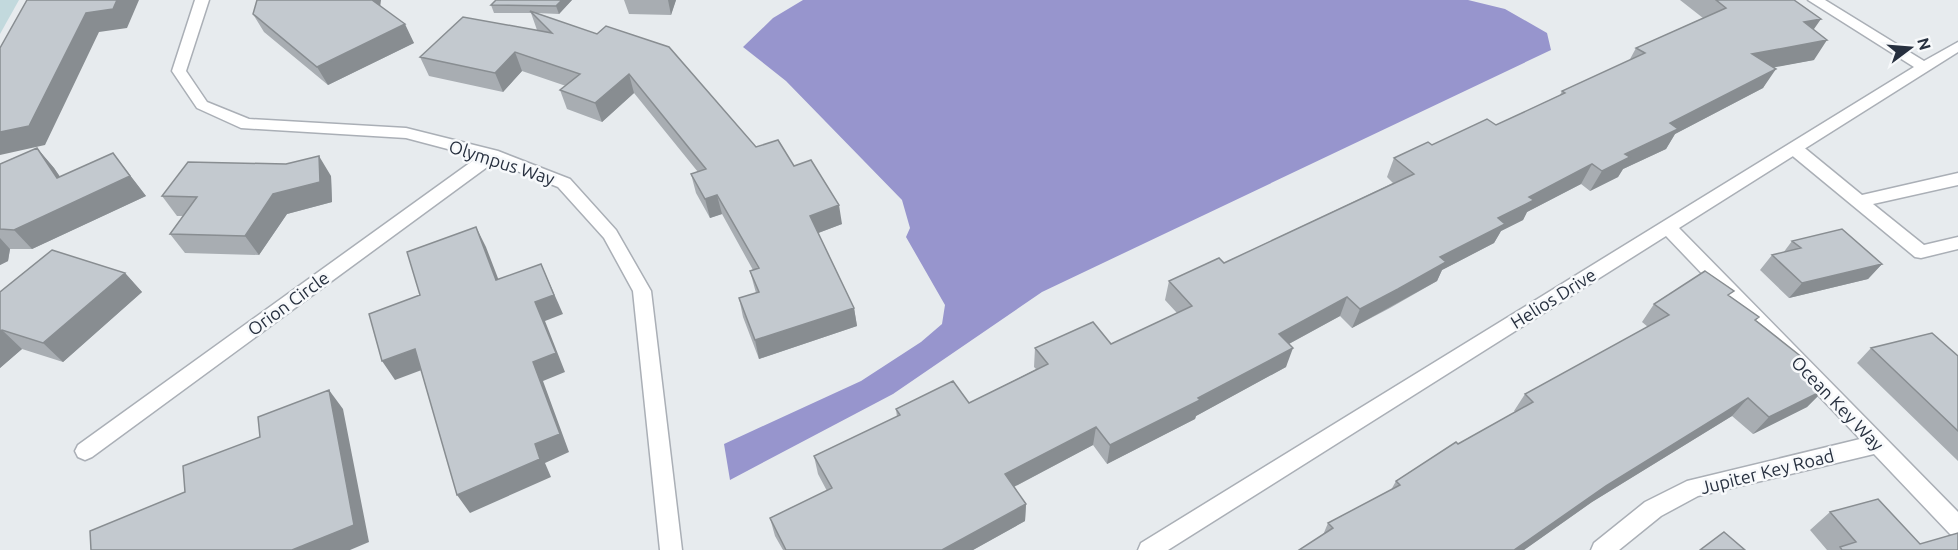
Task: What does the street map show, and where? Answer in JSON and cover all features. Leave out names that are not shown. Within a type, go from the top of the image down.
[{"type":"street","name":"Olympus Way","points":[[202,0],[179,71],[202,105],[247,124],[406,133],[492,155],[564,183],[610,234],[642,291],[671,550]]},
{"type":"street","points":[[1815,0],[1924,67]]},
{"type":"street","name":"Helios Drive","points":[[1149,550],[1958,46]]},
{"type":"street","points":[[1794,148],[1921,252],[1958,243]]},
{"type":"street","name":"Orion Circle","points":[[85,451],[492,155]]},
{"type":"street","points":[[1859,201],[1958,179]]},
{"type":"street","name":"Ocean Key Way","points":[[1668,227],[1958,527]]},
{"type":"street","name":"Jupiter Key Road","points":[[1602,550],[1653,509],[1694,488],[1878,444]]},
{"type":"shaded area","points":[[0,0],[19,0],[0,34]]},
{"type":"water","points":[[803,0],[1468,0],[1505,9],[1547,33],[1551,50],[1042,292],[893,394],[730,480],[724,444],[861,381],[921,342],[942,324],[945,305],[906,237],[910,228],[902,200],[786,81],[743,47],[773,18]]},
{"type":"building","points":[[27,0],[117,0],[113,9],[86,13],[29,126],[0,132],[0,48]]},
{"type":"building","points":[[257,0],[372,0],[405,24],[317,67],[253,14]]},
{"type":"building","points":[[496,0],[562,0],[556,6],[491,5]]},
{"type":"building","points":[[1716,0],[1794,0],[1821,19],[1804,22],[1827,40],[1752,54],[1776,69],[1670,123],[1678,129],[1625,154],[1630,157],[1602,171],[1592,164],[1529,197],[1534,200],[1498,218],[1505,224],[1440,257],[1446,262],[1398,289],[1360,309],[1347,297],[1279,334],[1293,348],[1198,398],[1200,400],[1110,445],[1096,427],[1005,474],[1026,504],[942,550],[786,550],[770,518],[832,488],[814,456],[900,415],[896,409],[953,381],[969,403],[1048,364],[1035,348],[1093,322],[1111,344],[1192,306],[1169,281],[1219,258],[1224,263],[1414,174],[1394,158],[1428,142],[1432,145],[1487,119],[1496,125],[1565,93],[1562,91],[1645,53],[1636,48],[1726,8]]},
{"type":"building","points":[[530,11],[597,34],[606,26],[669,47],[756,147],[778,140],[794,166],[811,160],[839,205],[810,216],[854,308],[755,340],[739,298],[759,292],[750,271],[759,268],[717,195],[705,199],[691,174],[706,169],[629,74],[595,103],[560,90],[580,74],[515,52],[495,73],[420,57],[463,17],[552,33]]},
{"type":"building","points":[[37,148],[57,178],[113,153],[130,176],[14,230],[0,229],[0,164]]},
{"type":"building","points":[[319,156],[320,182],[273,194],[245,236],[170,234],[197,197],[162,196],[188,162],[286,164]]},
{"type":"building","points":[[476,227],[496,280],[541,264],[554,295],[535,302],[556,353],[533,362],[560,434],[535,444],[540,459],[457,495],[415,349],[382,361],[369,314],[420,295],[407,252]]},
{"type":"building","points":[[1842,229],[1882,264],[1802,283],[1772,255],[1801,248],[1792,241]]},
{"type":"building","points":[[52,250],[125,273],[43,343],[0,331],[0,292]]},
{"type":"building","points":[[1705,271],[1734,291],[1728,295],[1759,317],[1755,320],[1803,358],[1792,363],[1824,390],[1769,417],[1748,398],[1606,486],[1514,550],[1299,550],[1333,528],[1328,523],[1400,485],[1396,481],[1456,442],[1458,444],[1533,402],[1525,394],[1669,315],[1654,304]]},
{"type":"building","points":[[1932,333],[1958,356],[1958,431],[1871,348]]},
{"type":"building","points":[[329,390],[354,525],[292,550],[91,550],[90,531],[185,492],[183,466],[260,437],[258,417]]},
{"type":"building","points":[[1878,499],[1920,544],[1958,533],[1958,550],[1842,550],[1840,547],[1856,542],[1830,512]]},
{"type":"building","points":[[1724,532],[1745,550],[1700,550]]}]
